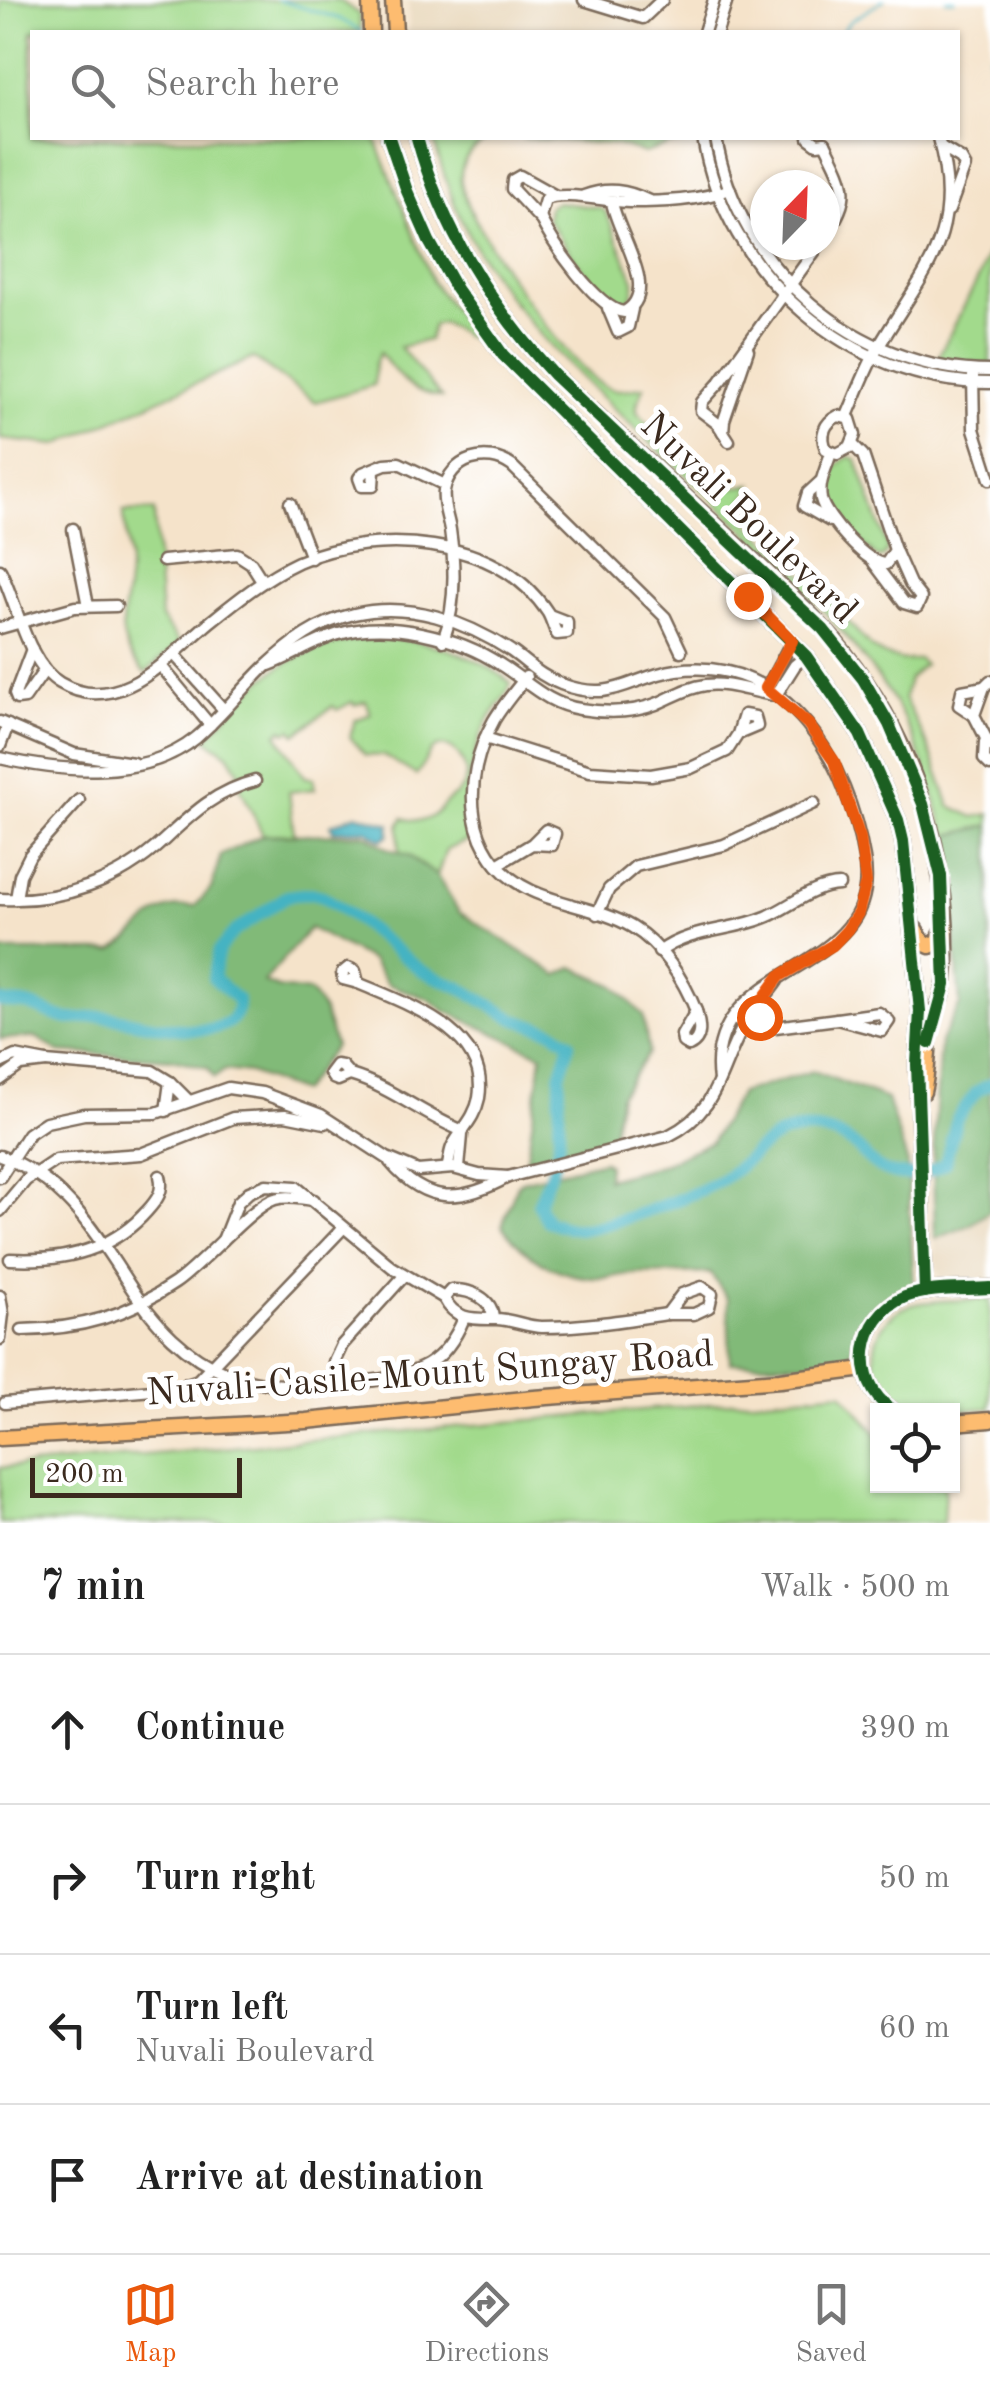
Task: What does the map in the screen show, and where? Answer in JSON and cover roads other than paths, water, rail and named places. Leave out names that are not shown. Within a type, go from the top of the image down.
[{"type":"main road","points":[[370,0],[370,26]]},
{"type":"main road","points":[[393,0],[395,30]]},
{"type":"main road","name":"Nuvali Boulevard","points":[[390,140],[429,241],[456,289],[503,355],[792,641],[860,734],[898,820],[913,923],[920,1010],[917,1064],[925,1292]]},
{"type":"main road","name":"Nuvali Boulevard","points":[[418,140],[450,232],[524,342],[554,375],[824,628],[863,679],[900,744],[924,804],[940,876],[945,928],[945,984],[931,1027],[928,1073],[920,1101]]},
{"type":"main road","points":[[913,923],[918,937],[930,946],[939,940],[945,928]]},
{"type":"main road","points":[[884,1403],[876,1396],[864,1369],[866,1344],[878,1317],[896,1302],[925,1292],[990,1288]]},
{"type":"main road","name":"Nuvali-Casile-Mount Sungay Road","points":[[0,1438],[325,1420],[864,1369]]},
{"type":"main road","points":[[960,1422],[990,1420]]},
{"type":"street","points":[[584,0],[644,18],[662,0]]},
{"type":"street","points":[[705,30],[714,0]]},
{"type":"street","points":[[719,30],[727,0]]},
{"type":"street","points":[[705,140],[724,191],[787,290],[876,352],[922,374],[990,384]]},
{"type":"street","points":[[716,140],[724,191]]},
{"type":"street","points":[[828,140],[844,180],[846,193],[840,214]]},
{"type":"street","points":[[939,142],[946,215]]},
{"type":"street","points":[[846,416],[876,352],[925,277],[965,166],[939,142]]},
{"type":"street","points":[[612,202],[616,222],[641,280],[640,296],[632,308],[628,328],[618,332],[608,307],[512,188],[513,180],[520,176],[555,195],[612,202],[650,202],[724,191]]},
{"type":"street","points":[[579,198],[602,190],[627,191],[650,202]]},
{"type":"street","points":[[542,222],[542,206],[555,195]]},
{"type":"street","points":[[733,373],[726,436],[700,408],[733,373],[808,260]]},
{"type":"street","points":[[608,307],[619,312],[632,308]]},
{"type":"street","points":[[876,352],[937,366],[990,371]]},
{"type":"street","points":[[974,370],[974,429],[990,479]]},
{"type":"street","points":[[831,453],[841,454],[852,444],[855,429],[846,416]]},
{"type":"street","points":[[831,453],[823,440],[826,425],[833,418],[846,416]]},
{"type":"street","points":[[821,481],[808,493],[804,506],[831,521],[874,562],[886,584],[904,603],[917,607],[921,598],[910,584],[895,550],[863,455],[852,444]]},
{"type":"street","points":[[831,453],[821,481],[822,502],[831,521]]},
{"type":"street","points":[[443,641],[452,549],[445,485],[469,459],[485,455],[502,459],[665,617],[681,651]]},
{"type":"street","points":[[374,471],[385,464],[399,463],[445,485]]},
{"type":"street","points":[[290,504],[311,558]]},
{"type":"street","points":[[73,529],[88,606]]},
{"type":"street","points":[[0,570],[44,670],[70,688],[104,693],[124,688],[161,666],[262,582],[311,558],[379,544],[452,549],[486,560],[513,575],[549,614]]},
{"type":"street","points":[[874,562],[889,562],[895,550]]},
{"type":"street","points":[[163,561],[237,554],[251,562],[262,582]]},
{"type":"street","points":[[0,628],[88,606],[116,606]]},
{"type":"street","points":[[0,758],[74,770],[117,768],[172,752],[210,725],[277,653],[301,635],[356,613],[404,611],[448,619],[563,685],[588,691],[626,688],[666,672],[694,668],[738,675],[769,692],[808,724],[834,761],[860,838],[866,882],[858,913],[840,938],[780,976],[743,1016],[706,1109],[677,1132],[660,1139],[508,1177],[478,1193],[450,1197],[424,1188],[404,1176],[387,1158]]},
{"type":"street","points":[[268,665],[348,631],[390,630],[443,641],[492,660],[560,705],[598,711],[648,707],[702,685],[726,684],[769,692]]},
{"type":"street","points":[[769,692],[792,641]]},
{"type":"street","points":[[32,648],[15,694],[18,699],[25,698],[44,670]]},
{"type":"street","points":[[174,654],[223,709]]},
{"type":"street","points":[[769,692],[806,656]]},
{"type":"street","points":[[161,666],[210,725]]},
{"type":"street","points":[[533,669],[500,710],[486,738],[474,781],[474,819],[481,843],[506,876],[530,890],[633,928],[659,952],[682,982],[696,1011]]},
{"type":"street","points":[[987,684],[962,691],[958,704],[974,715],[987,741],[984,759],[990,765]]},
{"type":"street","points":[[974,715],[987,684]]},
{"type":"street","points":[[0,746],[4,723],[74,754],[134,763]]},
{"type":"street","points":[[486,738],[590,772],[635,776],[691,768],[726,751],[738,734]]},
{"type":"street","points":[[0,899],[54,897],[106,879],[162,842],[212,798],[254,781]]},
{"type":"street","points":[[16,900],[20,875],[30,856],[79,800]]},
{"type":"street","points":[[597,914],[609,889],[636,866],[724,845],[814,804]]},
{"type":"street","points":[[496,865],[532,844]]},
{"type":"street","points":[[659,952],[688,935],[750,923],[812,892],[839,885]]},
{"type":"street","points":[[358,983],[426,1014],[452,1032],[470,1052],[478,1072],[479,1096],[453,1144],[453,1168]]},
{"type":"street","points":[[743,1016],[779,1027],[837,1019]]},
{"type":"street","points":[[0,1063],[15,1056],[152,1071],[190,1101]]},
{"type":"street","points":[[0,1080],[21,1065],[46,1062]]},
{"type":"street","points":[[350,1075],[388,1090],[462,1133]]},
{"type":"street","points":[[166,1111],[170,1082]]},
{"type":"street","points":[[0,1177],[5,1157],[28,1134],[58,1118],[166,1111],[216,1090],[247,1089],[286,1101],[340,1127],[387,1158],[418,1170],[453,1168],[508,1177]]},
{"type":"street","points":[[0,1211],[10,1195],[46,1164],[68,1158],[108,1159],[141,1154],[233,1118],[266,1114],[302,1116],[340,1127]]},
{"type":"street","points":[[5,1157],[35,1173],[72,1203],[105,1244],[142,1303],[174,1340],[211,1368],[251,1383],[335,1384],[398,1376],[426,1367],[447,1349],[464,1318]]},
{"type":"street","points":[[424,1188],[422,1180],[431,1172]]},
{"type":"street","points":[[478,1193],[483,1186],[479,1175]]},
{"type":"street","points":[[10,1259],[64,1257],[105,1244],[130,1227],[154,1203],[162,1187],[160,1176]]},
{"type":"street","points":[[220,1245],[238,1202],[257,1187],[288,1185],[302,1190],[343,1228],[404,1276],[444,1298],[464,1318],[547,1327],[667,1314]]},
{"type":"street","points":[[22,1330],[92,1324],[142,1303],[176,1282],[265,1203],[284,1197],[314,1200]]},
{"type":"street","points":[[5,1402],[176,1388],[198,1380],[343,1228]]},
{"type":"street","points":[[335,1384],[334,1362],[342,1345],[404,1276]]},
{"type":"street","points":[[444,1298],[451,1290],[472,1292],[487,1302],[494,1311],[494,1319]]},
{"type":"street","points":[[0,1296],[0,1339]]},
{"type":"water","points":[[356,814],[390,824],[389,835],[381,840],[366,830],[333,831],[331,825]]},
{"type":"waterway","points":[[278,0],[340,19],[359,30]]},
{"type":"waterway","points":[[843,30],[849,22],[884,0]]},
{"type":"waterway","points":[[946,0],[955,0]]},
{"type":"waterway","points":[[990,54],[990,65]]},
{"type":"waterway","points":[[0,1001],[29,1005],[68,1019],[108,1017],[185,1030],[223,1025],[234,1016],[238,1000],[213,978],[219,950],[234,932],[287,896],[323,896],[422,971],[514,1019],[553,1031],[570,1043],[560,1075],[555,1162],[538,1204],[547,1221],[574,1229],[615,1221],[698,1191],[727,1176],[770,1140],[796,1130],[838,1136],[887,1172],[927,1172],[945,1163],[957,1118],[977,1091],[990,1084]]}]
